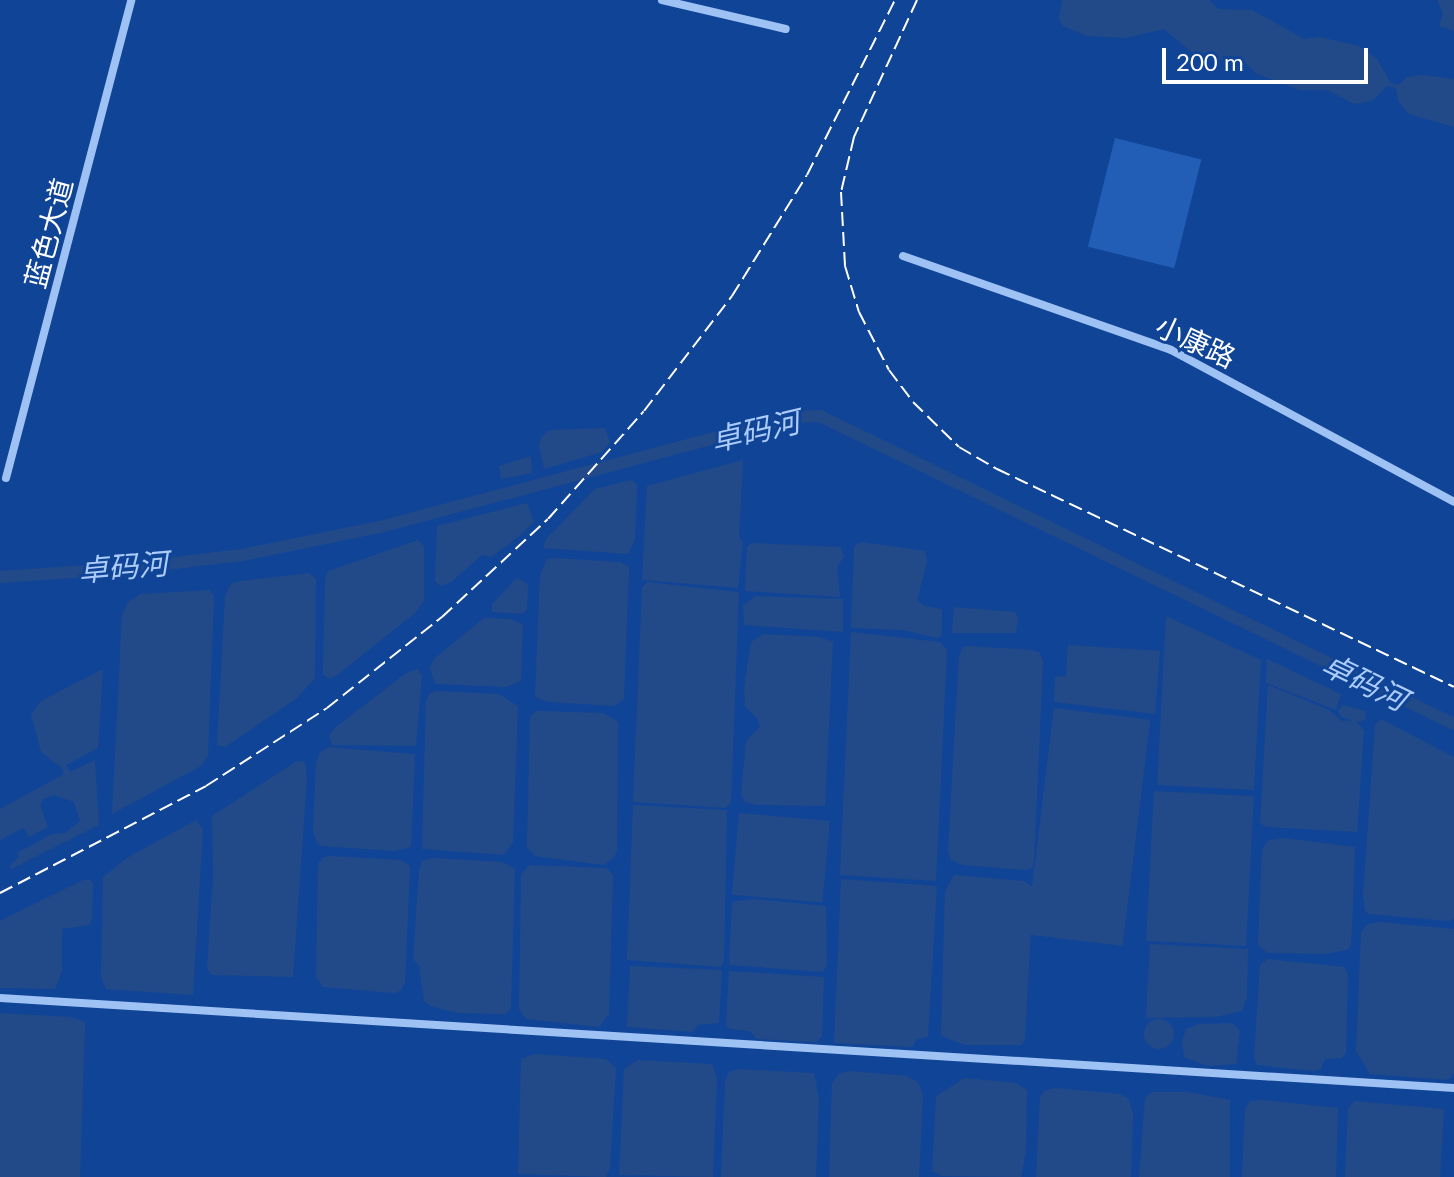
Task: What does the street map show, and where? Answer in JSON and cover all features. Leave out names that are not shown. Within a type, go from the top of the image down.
[{"type":"street","name":"蓝色大道","points":[[6,478],[131,0]]},
{"type":"street","points":[[662,0],[786,29]]},
{"type":"street","name":"小康路","points":[[903,256],[1171,350],[1454,502]]},
{"type":"street","points":[[0,998],[1454,1088]]},
{"type":"shaded area","points":[[1062,0],[1209,0],[1219,9],[1252,10],[1304,39],[1320,37],[1359,46],[1377,59],[1390,82],[1398,85],[1407,77],[1422,75],[1454,79],[1454,127],[1409,114],[1398,101],[1396,88],[1387,86],[1372,101],[1354,104],[1328,90],[1300,90],[1257,74],[1242,60],[1210,60],[1194,54],[1164,29],[1126,38],[1087,36],[1063,26],[1059,19]]},
{"type":"shaded area","points":[[1437,0],[1454,0],[1454,31],[1439,26],[1443,13]]},
{"type":"shaded area","points":[[1115,138],[1201,160],[1174,268],[1088,247]]},
{"type":"shaded area","points":[[605,428],[610,442],[602,452],[544,469],[539,447],[541,437],[550,430]]},
{"type":"shaded area","points":[[531,456],[532,473],[501,479],[499,466]]},
{"type":"shaded area","points":[[743,460],[739,537],[743,542],[738,588],[642,580],[647,486]]},
{"type":"shaded area","points":[[630,480],[637,484],[635,540],[628,554],[543,548],[546,539],[595,489]]},
{"type":"shaded area","points":[[527,503],[534,522],[518,537],[491,557],[482,555],[451,582],[441,586],[435,582],[437,526]]},
{"type":"shaded area","points":[[418,540],[424,546],[424,601],[415,613],[341,672],[331,679],[323,675],[325,579],[328,571]]},
{"type":"shaded area","points":[[862,542],[925,551],[927,562],[917,600],[924,606],[942,609],[942,635],[937,638],[903,630],[851,628],[854,546]]},
{"type":"shaded area","points":[[751,543],[840,547],[844,556],[837,568],[840,597],[745,591],[747,548]]},
{"type":"shaded area","points":[[546,560],[621,562],[629,567],[624,699],[615,706],[548,702],[535,697],[540,576]]},
{"type":"shaded area","points":[[309,573],[316,579],[315,678],[297,698],[225,747],[217,745],[225,596],[229,587],[234,582]]},
{"type":"shaded area","points":[[517,578],[528,584],[527,610],[522,614],[492,612],[492,604]]},
{"type":"shaded area","points":[[647,582],[739,592],[731,802],[726,808],[633,802],[642,587]]},
{"type":"shaded area","points":[[209,590],[214,595],[208,756],[201,766],[112,814],[122,615],[128,602],[141,594]]},
{"type":"shaded area","points":[[756,596],[843,599],[843,632],[744,625],[743,605]]},
{"type":"shaded area","points":[[954,607],[1015,612],[1018,617],[1016,633],[952,633]]},
{"type":"shaded area","points":[[1166,616],[1261,660],[1254,790],[1157,785]]},
{"type":"shaded area","points":[[484,618],[510,619],[523,624],[521,681],[506,687],[435,684],[430,668],[434,659]]},
{"type":"shaded area","points":[[851,632],[940,642],[947,650],[936,881],[840,875]]},
{"type":"shaded area","points":[[763,634],[820,637],[833,642],[825,806],[756,805],[745,802],[741,795],[746,741],[760,727],[758,720],[745,706],[744,688],[751,642]]},
{"type":"shaded area","points":[[1068,645],[1160,651],[1155,714],[1054,702],[1055,677],[1066,676]]},
{"type":"shaded area","points":[[962,648],[1033,650],[1040,653],[1043,662],[1034,862],[1032,868],[1026,870],[962,865],[951,860],[948,851],[959,656]]},
{"type":"shaded area","points":[[1267,659],[1341,694],[1336,710],[1266,683]]},
{"type":"shaded area","points":[[103,669],[98,748],[66,765],[70,772],[95,760],[99,825],[11,869],[10,865],[19,857],[17,853],[52,834],[65,833],[80,821],[74,802],[54,795],[43,799],[40,805],[48,827],[29,837],[23,828],[0,840],[0,809],[64,774],[62,768],[41,752],[31,714],[41,701]]},
{"type":"shaded area","points":[[417,669],[422,675],[416,746],[332,745],[329,735],[336,727],[405,674]]},
{"type":"shaded area","points":[[1268,685],[1329,710],[1342,721],[1352,721],[1340,716],[1338,711],[1343,705],[1366,711],[1365,720],[1357,722],[1364,731],[1357,832],[1266,827],[1260,823]]},
{"type":"shaded area","points":[[436,691],[499,694],[518,706],[513,842],[504,855],[422,849],[426,702],[429,694]]},
{"type":"shaded area","points":[[1054,708],[1150,720],[1122,946],[1026,934]]},
{"type":"shaded area","points":[[536,711],[603,713],[618,722],[617,851],[614,858],[603,865],[535,856],[527,847],[530,717]]},
{"type":"shaded area","points":[[1381,719],[1454,757],[1454,919],[1449,921],[1368,914],[1365,910],[1363,896],[1375,725]]},
{"type":"shaded area","points":[[329,747],[415,754],[411,847],[394,851],[321,846],[317,843],[313,831],[316,763],[320,752]]},
{"type":"shaded area","points":[[297,761],[305,762],[307,778],[293,977],[211,975],[207,968],[213,878],[212,816]]},
{"type":"shaded area","points":[[1154,791],[1254,796],[1246,946],[1146,941]]},
{"type":"shaded area","points":[[633,805],[727,810],[724,961],[721,967],[627,960]]},
{"type":"shaded area","points":[[739,813],[830,821],[823,903],[732,895]]},
{"type":"shaded area","points":[[196,820],[203,829],[193,995],[106,989],[101,977],[103,877],[127,858]]},
{"type":"shaded area","points":[[1284,838],[1355,847],[1351,945],[1347,950],[1324,954],[1268,953],[1258,946],[1262,849],[1268,840]]},
{"type":"shaded area","points":[[323,857],[400,860],[410,866],[405,983],[400,991],[323,987],[316,977],[318,864]]},
{"type":"shaded area","points":[[432,858],[502,862],[515,869],[511,1008],[506,1014],[457,1013],[424,1001],[419,965],[413,959],[419,871],[422,861]]},
{"type":"shaded area","points":[[530,865],[606,868],[613,874],[609,1014],[599,1027],[526,1019],[519,1009],[521,874]]},
{"type":"shaded area","points":[[954,875],[1025,881],[1033,888],[1025,1040],[1021,1045],[965,1045],[941,1036],[945,891]]},
{"type":"shaded area","points":[[841,879],[937,886],[928,1037],[917,1039],[912,1047],[834,1043]]},
{"type":"shaded area","points":[[83,880],[93,883],[92,919],[89,925],[62,929],[62,970],[55,989],[0,988],[0,921]]},
{"type":"shaded area","points":[[754,899],[826,906],[827,965],[823,972],[729,965],[732,902]]},
{"type":"shaded area","points":[[1380,922],[1454,929],[1454,1073],[1448,1080],[1370,1074],[1356,1051],[1361,932],[1368,924]]},
{"type":"shaded area","points":[[1150,944],[1248,949],[1247,997],[1242,1011],[1216,1017],[1146,1018]]},
{"type":"shaded area","points":[[1268,959],[1345,967],[1348,976],[1346,1053],[1342,1058],[1325,1059],[1321,1069],[1313,1071],[1257,1065],[1254,1057],[1260,965]]},
{"type":"shaded area","points":[[630,966],[722,970],[719,1023],[698,1025],[693,1032],[627,1027]]},
{"type":"shaded area","points":[[729,971],[824,977],[822,1037],[816,1042],[757,1039],[750,1031],[730,1029],[726,1026]]},
{"type":"shaded area","points":[[0,1013],[71,1017],[85,1022],[80,1177],[0,1177]]},
{"type":"shaded area","points":[[1159,1019],[1165,1020],[1173,1028],[1173,1040],[1165,1048],[1159,1049],[1153,1048],[1145,1040],[1144,1034],[1145,1028],[1153,1020]]},
{"type":"shaded area","points":[[1233,1023],[1240,1031],[1236,1064],[1208,1066],[1184,1057],[1182,1041],[1186,1029],[1199,1024]]},
{"type":"shaded area","points":[[534,1054],[606,1059],[616,1068],[610,1168],[606,1177],[518,1174],[521,1059]]},
{"type":"shaded area","points":[[638,1060],[712,1064],[717,1078],[713,1177],[619,1175],[624,1069]]},
{"type":"shaded area","points":[[737,1069],[814,1073],[819,1099],[816,1177],[721,1177],[725,1082],[729,1072]]},
{"type":"shaded area","points":[[851,1071],[907,1076],[918,1082],[923,1095],[919,1177],[829,1177],[832,1083],[840,1073]]},
{"type":"shaded area","points":[[965,1078],[1016,1083],[1027,1090],[1026,1151],[1021,1177],[941,1176],[932,1171],[936,1096]]},
{"type":"shaded area","points":[[1056,1088],[1120,1094],[1128,1098],[1133,1113],[1131,1177],[1036,1177],[1040,1097],[1045,1090]]},
{"type":"shaded area","points":[[1152,1092],[1188,1092],[1230,1100],[1230,1177],[1139,1177],[1145,1098]]},
{"type":"shaded area","points":[[1250,1101],[1338,1108],[1336,1177],[1242,1177],[1245,1109]]},
{"type":"shaded area","points":[[1354,1101],[1444,1109],[1440,1177],[1345,1177],[1348,1109]]},
{"type":"waterway","name":"卓码河","points":[[0,577],[132,568],[242,555],[380,527],[794,417],[820,416],[1454,724]]},
{"type":"railway","points":[[0,893],[206,786],[327,708],[442,617],[548,519],[644,411],[732,296],[807,175],[895,0]]},
{"type":"railway","points":[[917,0],[854,137],[841,192],[845,266],[859,312],[889,370],[913,402],[959,447],[997,469],[1454,687]]}]
